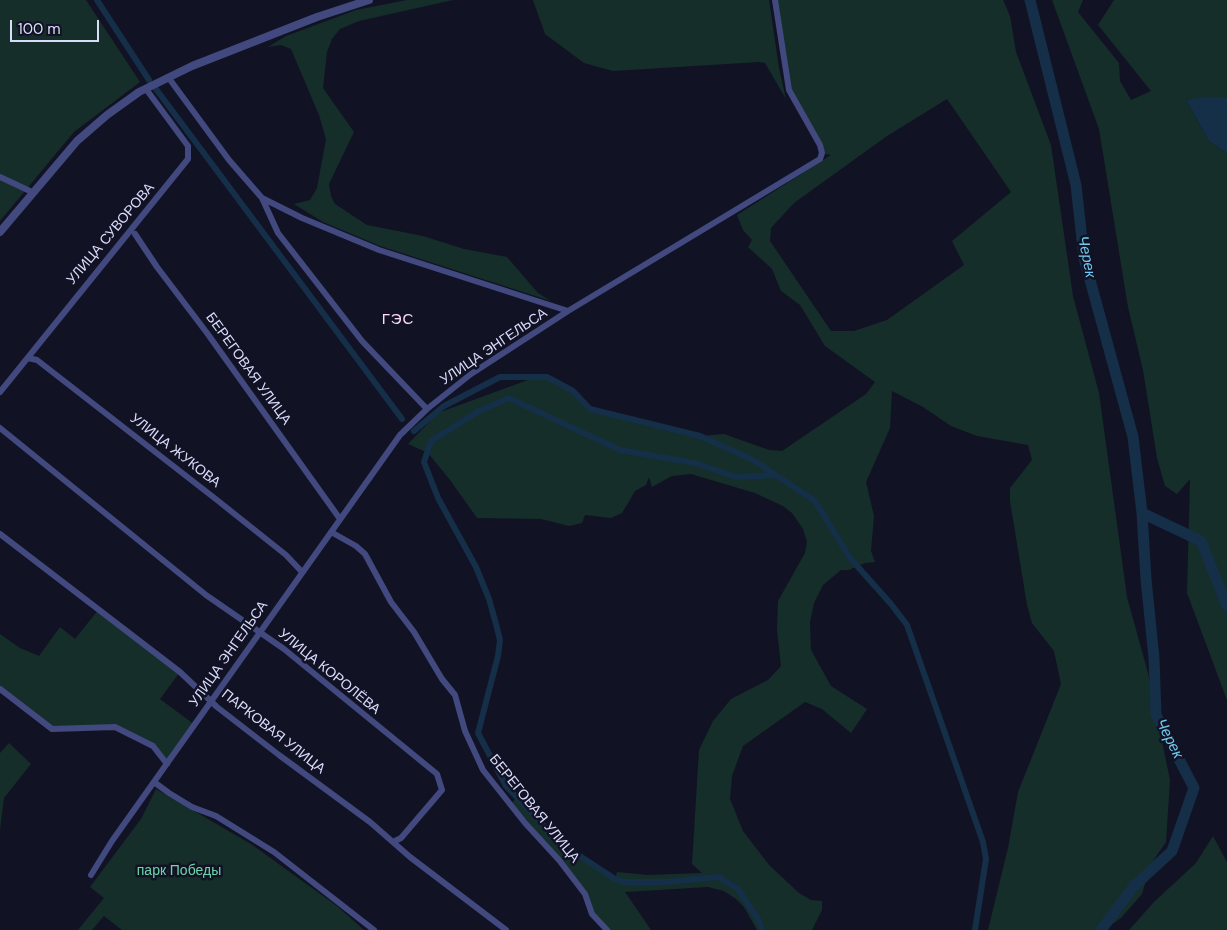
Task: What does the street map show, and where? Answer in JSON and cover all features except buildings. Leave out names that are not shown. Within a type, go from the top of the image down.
[{"type":"street","points":[[0,232],[66,152],[89,129],[125,101],[168,77],[316,17],[369,0]]},
{"type":"street","name":"УЛИЦА ЭНГЕЛЬСА","points":[[91,875],[154,782],[395,441],[427,408],[471,374],[568,311],[820,159],[822,153],[820,145],[789,90],[775,0]]},
{"type":"street","points":[[168,77],[229,160],[262,198],[278,233],[362,341],[427,408]]},
{"type":"street","name":"УЛИЦА СУВОРОВА","points":[[0,392],[128,231],[184,167],[190,151],[178,130],[146,89]]},
{"type":"street","points":[[0,177],[32,192]]},
{"type":"street","points":[[262,198],[302,218],[379,250],[568,311]]},
{"type":"street","points":[[128,231],[135,234],[136,224]]},
{"type":"street","name":"БЕРЕГОВАЯ УЛИЦА","points":[[135,234],[340,519]]},
{"type":"street","name":"УЛИЦА ЖУКОВА","points":[[28,358],[37,360],[217,500],[286,555],[302,572]]},
{"type":"street","name":"УЛИЦА КОРОЛЁВА","points":[[0,428],[206,595],[284,649],[440,777],[442,790],[401,838]]},
{"type":"street","name":"БЕРЕГОВАЯ УЛИЦА","points":[[331,532],[356,546],[365,554],[391,602],[414,632],[442,679],[455,695],[465,731],[482,770],[525,823],[560,860],[585,894],[592,914],[607,930]]},
{"type":"street","name":"ПАРКОВАЯ УЛИЦА","points":[[0,534],[212,700],[225,713],[506,930]]},
{"type":"street","points":[[0,689],[52,729],[115,727],[153,746],[168,764]]},
{"type":"street","points":[[154,782],[169,793],[192,806],[216,816],[274,852],[374,930]]},
{"type":"street","points":[[393,842],[401,838],[401,849]]},
{"type":"green space","points":[[0,0],[86,0],[140,82],[74,132],[0,221]]},
{"type":"green space","points":[[407,0],[453,0],[359,21],[340,29],[332,39],[327,52],[323,88],[354,132],[329,184],[331,196],[335,204],[367,225],[423,236],[464,249],[507,257],[538,293],[551,301],[380,246],[323,222],[294,204],[310,200],[317,188],[326,139],[319,115],[291,49],[281,45],[268,47],[286,36],[356,10]]},
{"type":"green space","points":[[533,0],[769,0],[779,68],[786,99],[765,63],[613,71],[584,63],[545,34]]},
{"type":"green space","points":[[775,0],[1003,0],[1010,16],[1016,52],[1051,145],[1073,296],[1099,393],[1127,597],[1148,673],[1170,780],[1166,842],[1151,864],[1142,894],[1121,918],[1104,930],[988,930],[1008,848],[1018,792],[1061,684],[1054,651],[1032,623],[1027,605],[1010,501],[1010,488],[1032,460],[1028,445],[977,436],[951,426],[923,407],[892,391],[890,428],[866,482],[874,516],[871,551],[875,562],[865,563],[849,570],[841,570],[823,585],[814,603],[810,622],[811,650],[831,686],[867,709],[851,733],[822,709],[805,702],[743,746],[732,776],[730,799],[743,831],[769,865],[799,893],[811,900],[822,901],[822,910],[812,930],[757,930],[744,907],[736,899],[724,891],[708,887],[625,892],[651,930],[607,930],[597,919],[588,900],[510,805],[516,798],[560,843],[615,879],[617,872],[648,875],[702,873],[692,864],[699,750],[713,721],[731,699],[768,680],[781,666],[777,630],[778,601],[805,553],[807,542],[803,529],[792,513],[783,506],[755,493],[691,474],[672,476],[652,487],[649,477],[646,485],[635,491],[622,513],[611,518],[585,515],[582,523],[569,526],[541,519],[477,518],[428,453],[408,444],[438,413],[536,377],[547,377],[573,391],[590,409],[700,436],[724,434],[769,450],[782,451],[866,394],[875,382],[825,346],[800,305],[781,291],[772,269],[748,247],[752,240],[743,230],[737,215],[831,155],[822,153],[789,90]],"holes":[[[947,99],[1011,192],[952,241],[964,265],[887,320],[854,331],[831,331],[770,241],[771,228],[794,203],[887,136]]]},
{"type":"green space","points":[[1052,0],[1083,0],[1078,12],[1119,63],[1120,81],[1131,100],[1151,91],[1098,25],[1114,0],[1227,0],[1227,98],[1186,100],[1209,141],[1227,153],[1227,700],[1187,593],[1190,479],[1177,494],[1165,486],[1157,458],[1143,370],[1128,307],[1099,129]]},
{"type":"green space","points":[[99,609],[180,672],[160,699],[195,725],[167,764],[153,746],[115,727],[52,729],[0,689],[0,634],[20,648],[39,656],[60,627],[75,639]]},
{"type":"green space","points":[[9,743],[31,764],[4,798],[0,830],[0,753]]},
{"type":"green space","name":"парк Победы","points":[[156,789],[251,844],[337,906],[364,930],[122,930],[104,916],[92,930],[78,930],[104,898],[90,887],[141,819]]},
{"type":"green space","points":[[1213,836],[1227,862],[1227,930],[1129,930],[1154,902],[1196,863]]},
{"type":"water","points":[[1205,97],[1227,98],[1227,153],[1209,141],[1186,100]]},
{"type":"waterway","points":[[97,0],[149,80]]},
{"type":"waterway","name":"Черек","points":[[1030,0],[1076,185],[1084,258],[1133,437],[1142,513],[1201,541],[1227,606]]},
{"type":"waterway","points":[[156,89],[402,419]]},
{"type":"waterway","points":[[414,431],[444,406],[500,377],[547,377],[573,391],[590,409],[700,436],[753,460],[815,501],[850,558],[907,625],[983,842],[986,859],[975,930]]},
{"type":"waterway","points":[[762,930],[759,921],[738,889],[719,877],[665,882],[623,882],[615,879],[560,843],[506,786],[478,733],[498,656],[500,640],[496,624],[489,599],[476,567],[438,498],[424,462],[431,441],[479,411],[509,398],[620,450],[695,463],[736,477],[776,475]]},
{"type":"waterway","name":"Черек","points":[[1101,930],[1134,886],[1172,851],[1194,788],[1156,715],[1154,658],[1142,513]]},
{"type":"district","name":"ГЭС","points":[[398,320]]}]
